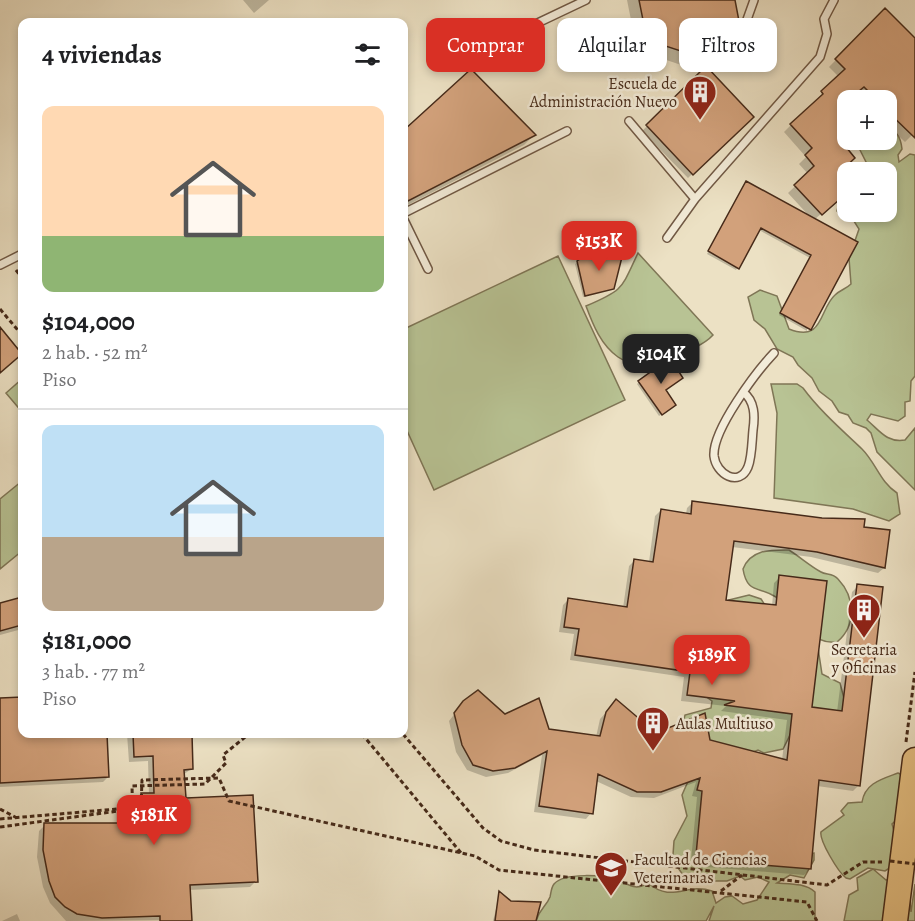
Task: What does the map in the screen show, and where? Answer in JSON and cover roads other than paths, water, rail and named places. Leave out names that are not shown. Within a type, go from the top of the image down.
[{"type":"highway","points":[[895,921],[915,759]]},
{"type":"lane","points":[[545,19],[586,0]]},
{"type":"lane","points":[[748,18],[754,0]]},
{"type":"lane","points":[[668,238],[695,199],[820,57],[827,34],[824,19],[834,0]]},
{"type":"lane","points":[[628,121],[695,199]]},
{"type":"lane","points":[[408,211],[567,131]]},
{"type":"lane","points":[[408,228],[428,269]]},
{"type":"lane","points":[[0,266],[18,256]]},
{"type":"lane","points":[[743,392],[749,396],[754,410],[753,432],[748,467],[741,475],[732,478],[723,475],[714,456],[718,438],[743,392],[752,377],[774,353]]},
{"type":"place","name":"Escuela de Administración Nuevo","points":[[700,121]]},
{"type":"place","name":"Secretaria y Oficinas","points":[[864,639]]},
{"type":"place","name":"Aulas Multiuso","points":[[653,752]]},
{"type":"place","name":"Facultad de Ciencias Veterinarias","points":[[611,897]]}]
